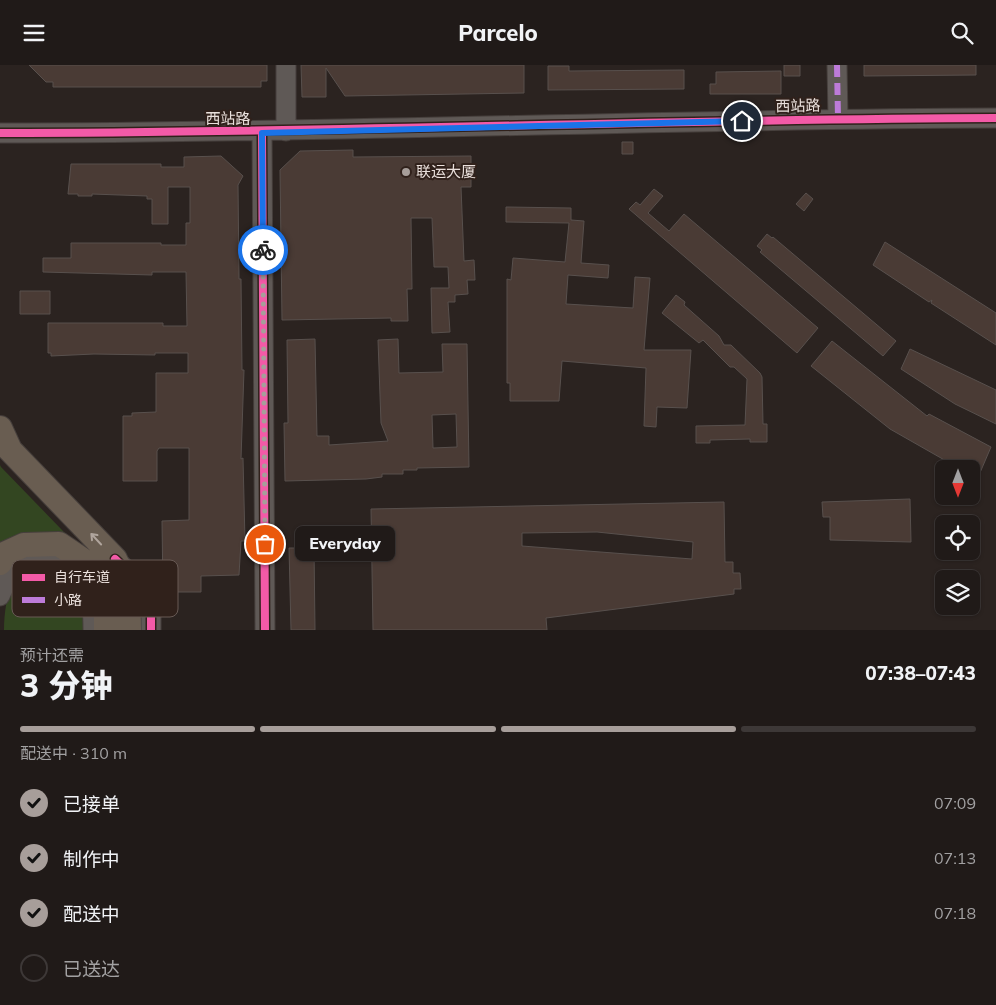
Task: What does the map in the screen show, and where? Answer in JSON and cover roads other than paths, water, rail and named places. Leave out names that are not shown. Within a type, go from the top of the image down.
[{"type":"main road","points":[[0,428],[10,450],[114,559]]},
{"type":"main road","points":[[0,563],[4,554],[24,545],[59,544],[83,560]]},
{"type":"main road","points":[[106,617],[106,630]]},
{"type":"main road","points":[[129,617],[129,630]]},
{"type":"street","points":[[286,65],[286,131]]},
{"type":"street","points":[[837,65],[838,119]]},
{"type":"street","name":"西站路","points":[[0,133],[262,133],[838,119],[996,118]]},
{"type":"street","points":[[262,133],[265,630]]},
{"type":"street","points":[[32,560],[58,560]]},
{"type":"street","points":[[0,596],[12,569]]},
{"type":"street","points":[[93,617],[93,630]]},
{"type":"street","points":[[151,617],[151,630]]},
{"type":"place","name":"联运大厦","points":[[406,172]]},
{"type":"place","name":"Everyday","points":[[265,544]]}]
